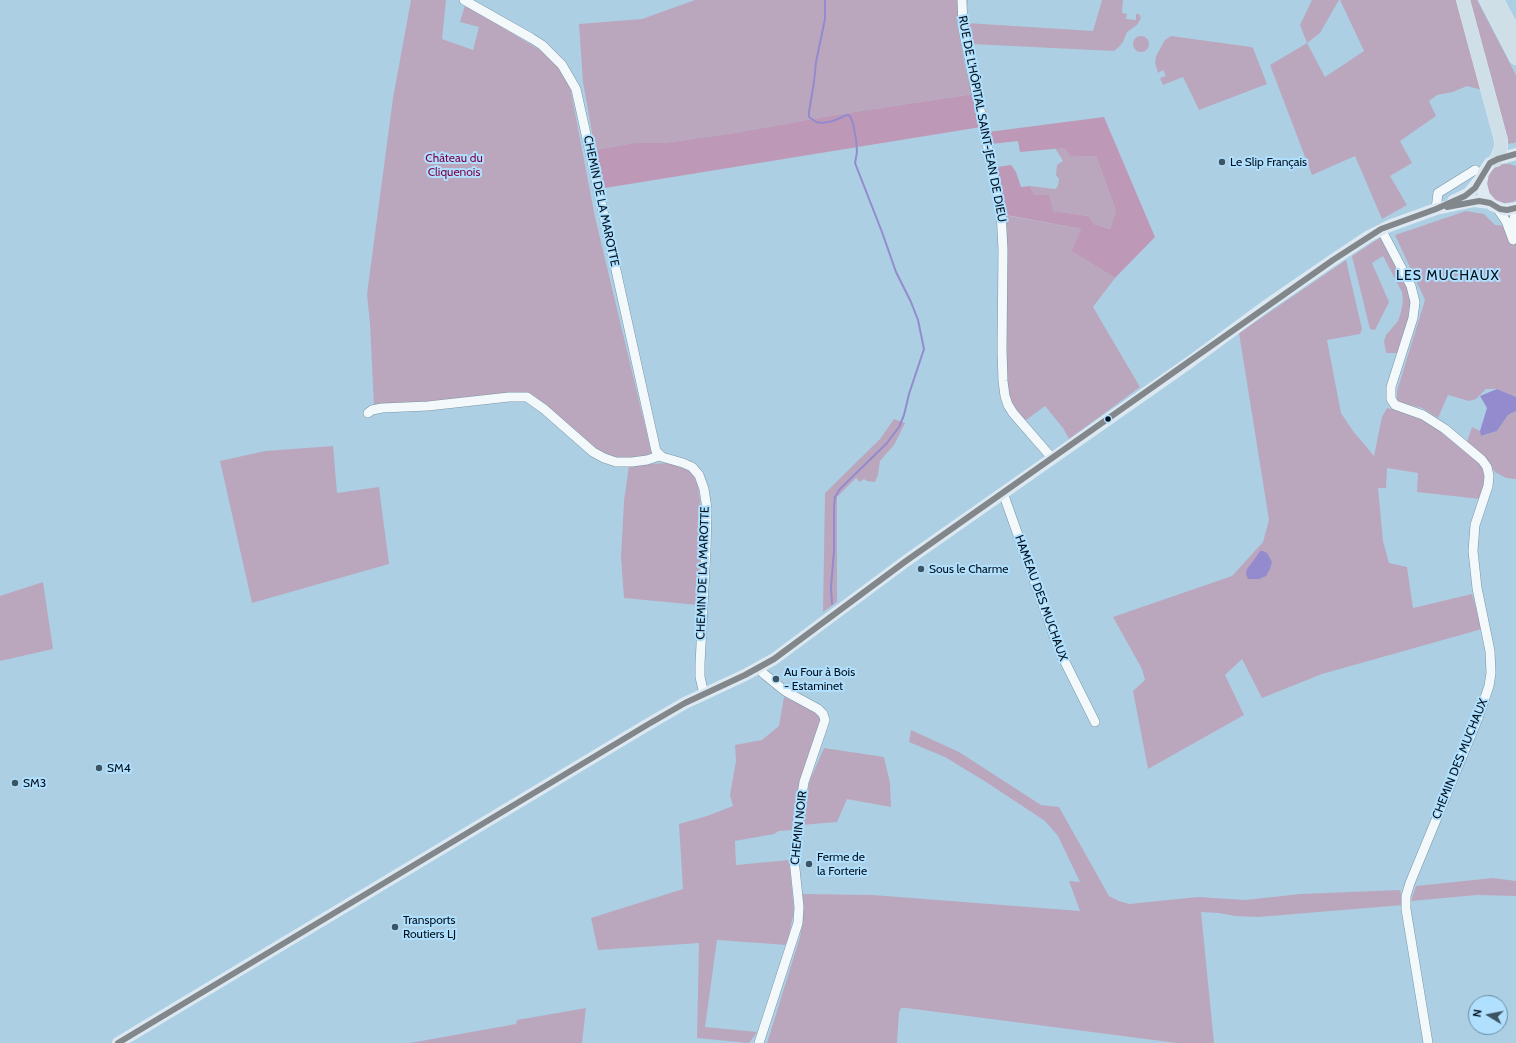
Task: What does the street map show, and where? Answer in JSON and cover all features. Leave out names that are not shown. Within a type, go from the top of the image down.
[{"type":"highway","points":[[1463,0],[1501,140],[1501,148],[1509,158]]},
{"type":"highway","points":[[1486,0],[1516,58]]},
{"type":"highway","points":[[1497,0],[1516,36]]},
{"type":"main road","points":[[118,1043],[634,732],[685,703],[759,668],[782,654],[834,613],[1327,264],[1381,229],[1436,209],[1469,193],[1478,174],[1486,168],[1509,158]]},
{"type":"main road","points":[[1478,174],[1482,191],[1493,206]]},
{"type":"main road","points":[[1436,209],[1474,201],[1507,210],[1516,208]]},
{"type":"street","name":"CHEMIN DE LA MAROTTE","points":[[464,0],[542,45],[558,60],[573,83],[581,107],[656,451],[659,456],[692,467],[699,475],[704,489],[707,509],[707,534],[700,664],[700,677],[704,694]]},
{"type":"street","name":"RUE DE L'HÔPITAL SAINT-JEAN DE DIEU","points":[[962,0],[963,28],[1001,211],[1003,250],[1003,381],[1009,406],[1052,458]]},
{"type":"street","points":[[1436,209],[1438,193],[1478,174]]},
{"type":"street","points":[[1493,206],[1506,221],[1513,240],[1513,226],[1516,212]]},
{"type":"street","name":"CHEMIN DES MUCHAUX","points":[[1381,229],[1411,286],[1415,302],[1413,318],[1391,387],[1390,399],[1399,407],[1423,415],[1438,423],[1482,460],[1487,467],[1489,476],[1488,486],[1475,525],[1473,551],[1477,588],[1489,643],[1491,659],[1490,679],[1483,706],[1406,896],[1406,909],[1428,1043]]},
{"type":"street","points":[[368,413],[372,410],[382,408],[428,406],[509,397],[527,397],[544,409],[590,449],[604,458],[616,462],[632,462],[647,460],[659,456]]},
{"type":"street","name":"HAMEAU DES MUCHAUX","points":[[1003,493],[1055,641],[1095,722]]},
{"type":"street","name":"CHEMIN NOIR","points":[[759,668],[785,691],[818,708],[823,714],[825,720],[804,782],[800,801],[794,859],[799,907],[798,923],[759,1043]]},
{"type":"green space","name":"Château du Cliquenois","points":[[411,0],[446,0],[442,39],[473,50],[479,27],[460,22],[465,5],[540,50],[559,67],[569,81],[595,217],[652,455],[619,459],[600,454],[521,393],[374,406],[367,294],[393,98]]},
{"type":"green space","points":[[695,0],[968,0],[966,12],[967,23],[957,22],[965,66],[973,94],[834,115],[734,133],[664,143],[634,143],[595,150],[583,82],[579,24],[642,19]]},
{"type":"green space","points":[[1102,0],[1123,0],[1122,13],[1127,14],[1126,19],[1136,20],[1136,14],[1139,14],[1141,18],[1137,25],[1127,32],[1123,42],[1114,51],[971,44],[967,23],[1093,31]]},
{"type":"green space","points":[[1312,0],[1339,0],[1320,33],[1307,43],[1300,25]]},
{"type":"green space","points":[[1340,0],[1457,0],[1482,90],[1467,86],[1453,92],[1437,95],[1429,101],[1436,116],[1400,141],[1412,163],[1390,176],[1407,205],[1382,219],[1355,156],[1312,175],[1270,65],[1307,43],[1325,77],[1364,51]]},
{"type":"green space","points":[[1468,0],[1477,0],[1516,75],[1515,143],[1505,144]]},
{"type":"green space","points":[[1141,36],[1147,38],[1149,44],[1147,50],[1141,52],[1135,50],[1133,44],[1135,38]]},
{"type":"green space","points":[[1171,36],[1253,48],[1267,84],[1199,110],[1183,77],[1163,85],[1160,78],[1166,76],[1163,70],[1158,73],[1155,63],[1156,56],[1165,40]]},
{"type":"green space","points":[[1055,148],[1064,148],[1071,157],[1096,156],[1116,211],[1110,229],[1094,224],[1089,216],[1053,211],[1035,195],[1030,186],[1055,189],[1058,186],[1059,179],[1056,175],[1057,165],[1063,161]]},
{"type":"green space","points":[[1501,164],[1516,166],[1516,200],[1513,202],[1504,203],[1495,200],[1487,188],[1489,173]]},
{"type":"green space","points":[[1466,211],[1484,214],[1495,225],[1516,227],[1516,397],[1497,389],[1486,389],[1476,399],[1469,401],[1448,395],[1438,418],[1422,408],[1397,402],[1397,391],[1425,300],[1395,235]]},
{"type":"green space","points":[[998,214],[1081,229],[1071,251],[1115,278],[1093,307],[1140,387],[1069,439],[1063,428],[1045,406],[1018,426],[1007,411],[1001,242]]},
{"type":"green space","points":[[1381,237],[1411,293],[1413,304],[1397,353],[1386,353],[1384,341],[1386,335],[1398,321],[1403,301],[1402,292],[1383,256],[1372,263],[1389,302],[1375,330],[1370,329],[1352,256]]},
{"type":"green space","points":[[1346,260],[1362,329],[1360,334],[1327,340],[1341,413],[1353,431],[1374,456],[1382,417],[1387,408],[1418,415],[1483,466],[1486,483],[1480,499],[1417,492],[1418,473],[1387,468],[1386,488],[1378,488],[1383,541],[1389,563],[1407,567],[1413,608],[1472,594],[1482,629],[1322,674],[1262,698],[1242,659],[1225,675],[1244,715],[1148,769],[1133,691],[1145,680],[1142,669],[1113,617],[1232,576],[1263,542],[1269,520],[1239,333]]},
{"type":"green space","points":[[1516,411],[1516,479],[1506,478],[1495,472],[1482,454],[1467,442],[1472,427],[1480,431],[1482,436],[1497,431],[1508,415]]},
{"type":"green space","points":[[894,419],[905,423],[894,445],[880,461],[878,475],[875,482],[864,479],[860,482],[856,478],[837,497],[837,602],[823,612],[825,493],[880,439]]},
{"type":"green space","points":[[333,446],[337,493],[379,487],[389,564],[252,603],[220,461],[265,451]]},
{"type":"green space","points":[[669,463],[693,472],[698,487],[702,514],[698,605],[624,598],[621,557],[624,501],[629,465]]},
{"type":"green space","points":[[43,582],[53,649],[0,661],[0,596]]},
{"type":"green space","points":[[784,697],[818,712],[821,720],[794,809],[792,830],[779,831],[774,834],[735,841],[736,865],[789,860],[794,911],[787,945],[717,940],[705,1027],[757,1032],[749,1043],[697,1038],[699,943],[598,950],[591,918],[683,889],[679,824],[707,816],[733,806],[730,795],[736,761],[735,745],[762,740],[779,726]]},
{"type":"green space","points":[[911,730],[959,752],[1041,805],[1059,807],[1109,896],[1119,901],[1129,904],[1198,897],[1245,900],[1300,894],[1400,890],[1403,905],[1258,917],[1201,912],[1214,1043],[1177,1043],[901,1008],[899,1013],[897,1043],[767,1043],[800,937],[803,920],[802,894],[873,895],[1080,911],[1069,881],[1080,882],[1058,836],[1045,821],[945,757],[909,742]]},
{"type":"green space","points":[[824,748],[884,757],[890,783],[891,807],[847,799],[837,822],[801,825],[810,780]]},
{"type":"green space","points":[[1493,878],[1516,881],[1516,896],[1477,895],[1411,901],[1416,886]]},
{"type":"green space","points":[[586,1008],[582,1043],[410,1043],[516,1024],[517,1020]]},
{"type":"shaded area","points":[[973,94],[981,127],[605,188],[595,150],[634,143],[664,143],[734,133],[834,115]]},
{"type":"shaded area","points":[[1104,117],[1155,237],[1115,278],[1071,251],[1081,229],[1006,215],[997,167],[1011,165],[1016,172],[1021,187],[1030,186],[1035,195],[1049,195],[1053,211],[1089,216],[1094,224],[1110,229],[1116,211],[1096,156],[1071,157],[1064,148],[1020,152],[1018,141],[991,144],[988,132]]},
{"type":"shaded area","points":[[1497,389],[1516,397],[1516,411],[1508,415],[1497,431],[1481,436],[1480,431],[1487,408],[1480,396]]},
{"type":"shaded area","points":[[1260,551],[1267,553],[1272,562],[1270,569],[1266,576],[1259,579],[1248,579],[1246,574],[1247,569]]},
{"type":"waterway","points":[[825,0],[825,19],[816,62],[809,117],[816,122],[822,123],[833,121],[847,115],[850,116],[856,139],[857,152],[855,163],[896,272],[918,320],[924,349],[899,427],[887,443],[840,489],[835,497],[834,551],[831,587],[832,604]]},
{"type":"transit line","points":[[118,1043],[647,725],[685,703],[745,675],[774,659],[906,561],[1333,260],[1381,229],[1436,209],[1465,196],[1475,188],[1490,163],[1516,154]]},
{"type":"transit line","points":[[1447,207],[1479,201],[1490,203],[1500,209],[1507,210],[1516,208]]},
{"type":"place","name":"Le Slip Français","points":[[1222,162]]},
{"type":"place","name":"Sous le Charme","points":[[921,569]]},
{"type":"place","name":"Au Four à Bois - Estaminet","points":[[776,679]]},
{"type":"place","name":"SM4","points":[[99,768]]},
{"type":"place","name":"SM3","points":[[15,783]]},
{"type":"place","name":"Ferme de la Forterie","points":[[809,864]]},
{"type":"place","name":"Transports Routiers LJ","points":[[395,927]]},
{"type":"district","name":"LES MUCHAUX","points":[[1448,276]]}]
